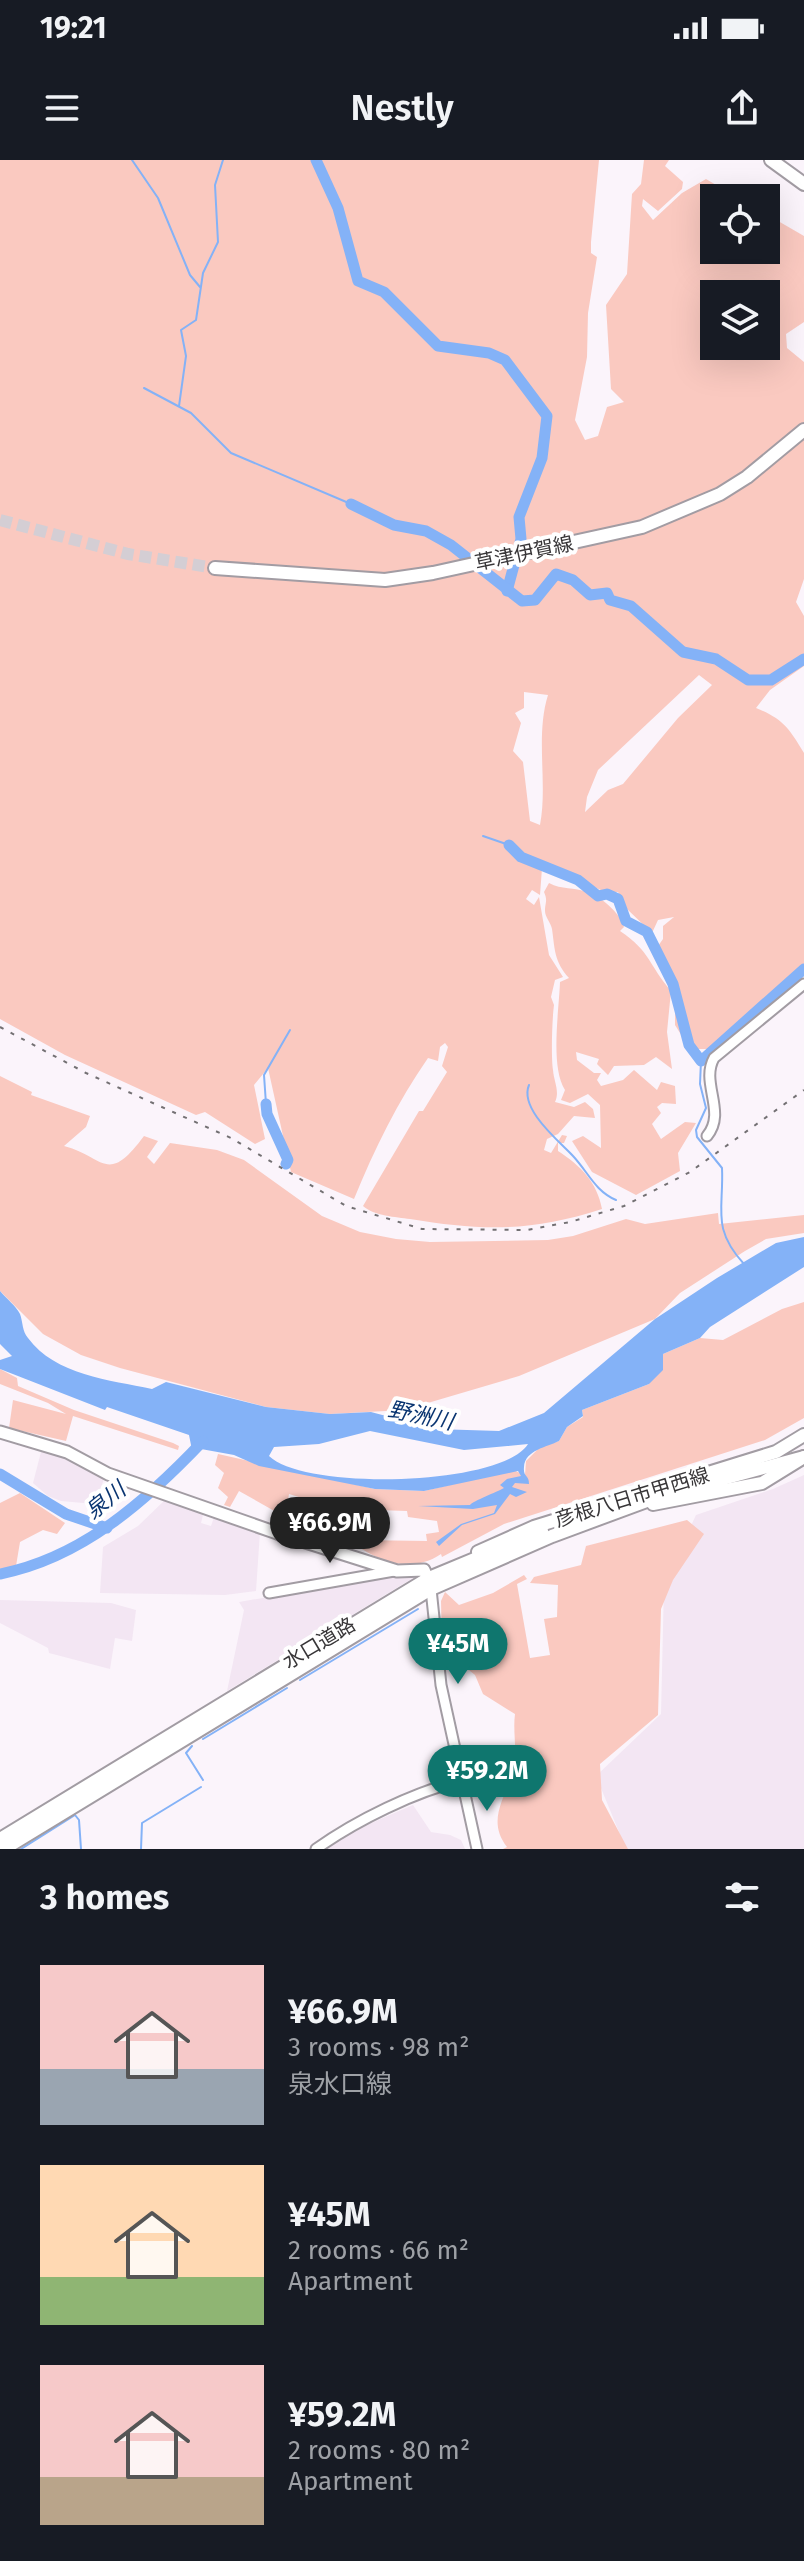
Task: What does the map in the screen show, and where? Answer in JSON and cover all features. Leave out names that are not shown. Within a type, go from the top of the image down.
[{"type":"main road","points":[[771,160],[804,184]]},
{"type":"main road","name":"草津伊賀線","points":[[215,568],[385,580],[433,573],[642,527],[720,494],[747,477],[804,430]]},
{"type":"main road","points":[[0,1432],[67,1452],[108,1474],[141,1486],[397,1571],[424,1570],[430,1583]]},
{"type":"main road","name":"彦根八日市甲西線","points":[[462,1563],[523,1531],[776,1452],[804,1435]]},
{"type":"main road","name":"彦根八日市甲西線","points":[[613,1514],[762,1483],[804,1457]]},
{"type":"main road","name":"水口道路","points":[[4,1849],[462,1563],[570,1521],[804,1457]]},
{"type":"main road","name":"水口道路","points":[[0,1839],[430,1583],[660,1496]]},
{"type":"street","points":[[707,1136],[716,1114],[710,1075],[714,1058],[804,984]]},
{"type":"street","points":[[269,1593],[397,1571]]},
{"type":"street","points":[[430,1583],[441,1685],[477,1849]]},
{"type":"street","points":[[316,1849],[358,1822],[439,1786],[463,1780]]},
{"type":"shaded area","points":[[0,160],[599,160],[591,242],[591,253],[597,257],[588,313],[587,357],[575,420],[585,440],[598,436],[607,407],[624,402],[611,389],[606,305],[627,274],[632,194],[641,184],[644,160],[669,160],[665,166],[683,182],[682,189],[658,211],[643,199],[642,206],[653,220],[682,193],[706,179],[714,184],[700,184],[700,264],[780,264],[780,222],[804,236],[804,322],[786,334],[787,348],[804,362],[804,579],[796,602],[804,616],[804,666],[770,690],[756,708],[784,725],[804,753],[804,967],[709,1049],[690,1049],[675,1025],[675,994],[653,953],[663,939],[663,926],[674,917],[658,920],[652,933],[627,909],[618,892],[605,892],[547,865],[542,868],[540,895],[532,890],[526,899],[534,905],[539,897],[549,955],[563,977],[555,980],[551,997],[554,1005],[552,1048],[557,1090],[555,1102],[574,1107],[585,1102],[593,1109],[595,1118],[574,1116],[558,1134],[547,1139],[544,1150],[551,1153],[562,1135],[567,1136],[564,1143],[558,1143],[558,1151],[587,1176],[602,1209],[552,1222],[484,1227],[392,1217],[363,1206],[419,1111],[423,1111],[447,1072],[442,1066],[448,1047],[445,1043],[440,1047],[438,1061],[428,1058],[407,1091],[378,1144],[354,1199],[291,1172],[268,1068],[254,1085],[265,1139],[255,1144],[205,1112],[196,1115],[65,1055],[0,1019]],"holes":[[[699,675],[712,685],[678,718],[623,784],[608,790],[585,812],[587,797],[598,770]],[[524,692],[548,695],[542,727],[540,825],[530,821],[523,762],[513,751],[521,723],[515,713],[524,708]]]},
{"type":"shaded area","points":[[549,883],[587,892],[610,906],[624,927],[620,931],[644,952],[671,991],[667,1032],[672,1069],[656,1057],[644,1065],[614,1066],[608,1075],[597,1064],[599,1059],[576,1052],[577,1060],[594,1073],[601,1073],[597,1080],[601,1086],[623,1080],[634,1070],[657,1090],[661,1082],[675,1086],[676,1104],[662,1103],[657,1107],[661,1113],[652,1124],[661,1139],[685,1122],[696,1123],[678,1153],[680,1171],[636,1195],[592,1172],[572,1141],[583,1136],[601,1148],[600,1105],[588,1094],[570,1103],[561,1100],[565,1090],[558,1068],[557,1023],[560,982],[569,978],[558,961],[545,913],[544,892]]},
{"type":"shaded area","points":[[0,1076],[32,1092],[31,1095],[90,1116],[86,1127],[64,1146],[98,1161],[113,1164],[122,1160],[144,1136],[158,1141],[147,1157],[154,1164],[170,1143],[217,1150],[244,1160],[322,1216],[360,1232],[430,1242],[548,1240],[573,1236],[626,1219],[645,1224],[718,1213],[719,1224],[804,1215],[804,1233],[766,1239],[680,1293],[655,1319],[519,1376],[404,1410],[330,1414],[266,1407],[81,1355],[43,1334],[0,1291]]},
{"type":"shaded area","points":[[804,1302],[804,1418],[765,1440],[504,1524],[442,1557],[441,1554],[419,1563],[397,1563],[376,1557],[356,1545],[357,1540],[427,1541],[426,1534],[439,1532],[437,1521],[408,1517],[407,1511],[348,1509],[334,1544],[319,1540],[313,1532],[315,1529],[328,1531],[337,1517],[335,1508],[289,1494],[285,1517],[239,1491],[230,1507],[224,1505],[228,1497],[218,1488],[224,1473],[215,1465],[218,1454],[375,1489],[424,1491],[513,1470],[525,1475],[526,1461],[540,1447],[559,1441],[567,1427],[583,1417],[582,1410],[649,1384],[663,1354],[700,1338],[723,1340],[782,1309]]},
{"type":"shaded area","points":[[0,1369],[17,1378],[18,1386],[74,1410],[173,1443],[179,1446],[178,1450],[73,1416],[66,1441],[9,1428],[13,1400],[66,1414],[48,1403],[0,1384]]},
{"type":"shaded area","points":[[42,1448],[105,1477],[94,1504],[61,1501],[48,1496],[33,1483]]},
{"type":"shaded area","points":[[804,1475],[804,1849],[626,1849],[596,1776],[661,1714],[664,1584],[696,1515]]},
{"type":"shaded area","points":[[20,1493],[65,1523],[57,1534],[43,1530],[20,1542],[16,1566],[0,1569],[0,1503]]},
{"type":"shaded area","points":[[167,1498],[204,1511],[201,1523],[211,1526],[215,1514],[260,1532],[256,1591],[225,1595],[100,1593],[103,1547],[138,1526]]},
{"type":"shaded area","points":[[687,1520],[704,1534],[673,1580],[661,1609],[658,1715],[600,1764],[602,1800],[628,1849],[503,1849],[507,1847],[500,1836],[498,1814],[513,1771],[515,1714],[483,1694],[475,1675],[442,1648],[441,1601],[445,1592],[459,1605],[493,1593],[524,1575],[527,1579],[517,1584],[530,1658],[550,1655],[544,1619],[557,1617],[558,1585],[530,1583],[534,1577],[581,1565],[586,1546]]},
{"type":"shaded area","points":[[410,1573],[413,1578],[227,1691],[244,1610],[239,1602]]},
{"type":"shaded area","points":[[0,1600],[111,1603],[136,1610],[132,1641],[115,1638],[110,1669],[49,1653],[48,1648],[0,1623]]},
{"type":"shaded area","points":[[413,1805],[431,1832],[461,1840],[465,1849],[324,1849],[348,1833]]},
{"type":"water","points":[[804,1237],[804,1267],[710,1327],[700,1338],[663,1354],[663,1370],[649,1384],[582,1410],[583,1416],[567,1427],[559,1441],[537,1450],[525,1461],[524,1470],[529,1484],[515,1483],[512,1487],[527,1492],[516,1497],[510,1494],[495,1514],[462,1525],[439,1546],[436,1542],[461,1524],[494,1513],[497,1505],[473,1509],[418,1506],[470,1505],[504,1488],[500,1485],[507,1479],[521,1476],[518,1471],[424,1491],[375,1489],[259,1466],[234,1455],[201,1449],[198,1453],[192,1450],[189,1435],[107,1407],[105,1410],[0,1369],[0,1360],[12,1356],[0,1344],[0,1291],[20,1314],[26,1335],[39,1350],[68,1368],[101,1379],[152,1389],[166,1382],[266,1407],[330,1414],[371,1412],[435,1429],[499,1431],[544,1413],[655,1319],[776,1243]],"holes":[[[370,1431],[464,1450],[528,1444],[511,1458],[482,1469],[402,1479],[321,1475],[289,1467],[269,1456],[274,1447],[319,1444]]]},
{"type":"waterway","points":[[132,160],[158,198],[190,275],[200,287]]},
{"type":"waterway","points":[[179,406],[186,356],[181,330],[196,320],[203,273],[218,242],[215,185],[223,160]]},
{"type":"waterway","points":[[316,160],[338,208],[358,281],[384,292],[438,346],[489,353],[505,360],[547,416],[542,458],[519,517],[521,539],[507,591]]},
{"type":"waterway","points":[[144,388],[191,413],[231,453],[351,504]]},
{"type":"waterway","points":[[351,504],[394,525],[426,531],[451,545],[522,601],[535,600],[556,574],[573,580],[590,595],[607,593],[610,600],[631,606],[683,652],[716,659],[748,680],[771,680],[804,659]]},
{"type":"waterway","points":[[483,836],[509,845]]},
{"type":"waterway","points":[[509,845],[521,857],[578,880],[598,896],[607,894],[618,899],[626,921],[647,932],[673,984],[689,1045],[701,1061],[804,969]]},
{"type":"waterway","points":[[266,1104],[264,1075],[290,1030]]},
{"type":"waterway","points":[[701,1061],[700,1084],[706,1108],[696,1130],[697,1137],[722,1168],[723,1229],[744,1264]]},
{"type":"waterway","points":[[529,1085],[527,1094],[530,1104],[542,1124],[597,1186],[616,1200]]},
{"type":"waterway","points":[[266,1104],[267,1114],[288,1160],[286,1164]]},
{"type":"waterway","name":"泉川","points":[[0,1574],[58,1555],[111,1524],[136,1505],[203,1441]]},
{"type":"waterway","points":[[0,1474],[66,1514],[107,1528]]},
{"type":"waterway","points":[[300,1680],[418,1609]]},
{"type":"waterway","points":[[203,1739],[287,1688]]},
{"type":"waterway","points":[[192,1746],[186,1753],[203,1780]]},
{"type":"waterway","points":[[141,1849],[142,1823],[201,1787]]},
{"type":"waterway","points":[[21,1849],[75,1815],[79,1820],[81,1849]]},
{"type":"tunnel","points":[[0,520],[128,554],[215,568]]},
{"type":"railway","points":[[0,1027],[86,1073],[231,1138],[346,1206],[422,1229],[527,1230],[570,1222],[624,1206],[690,1172],[804,1090]]},
{"type":"water label","name":"野洲川","points":[[421,1415]]}]
